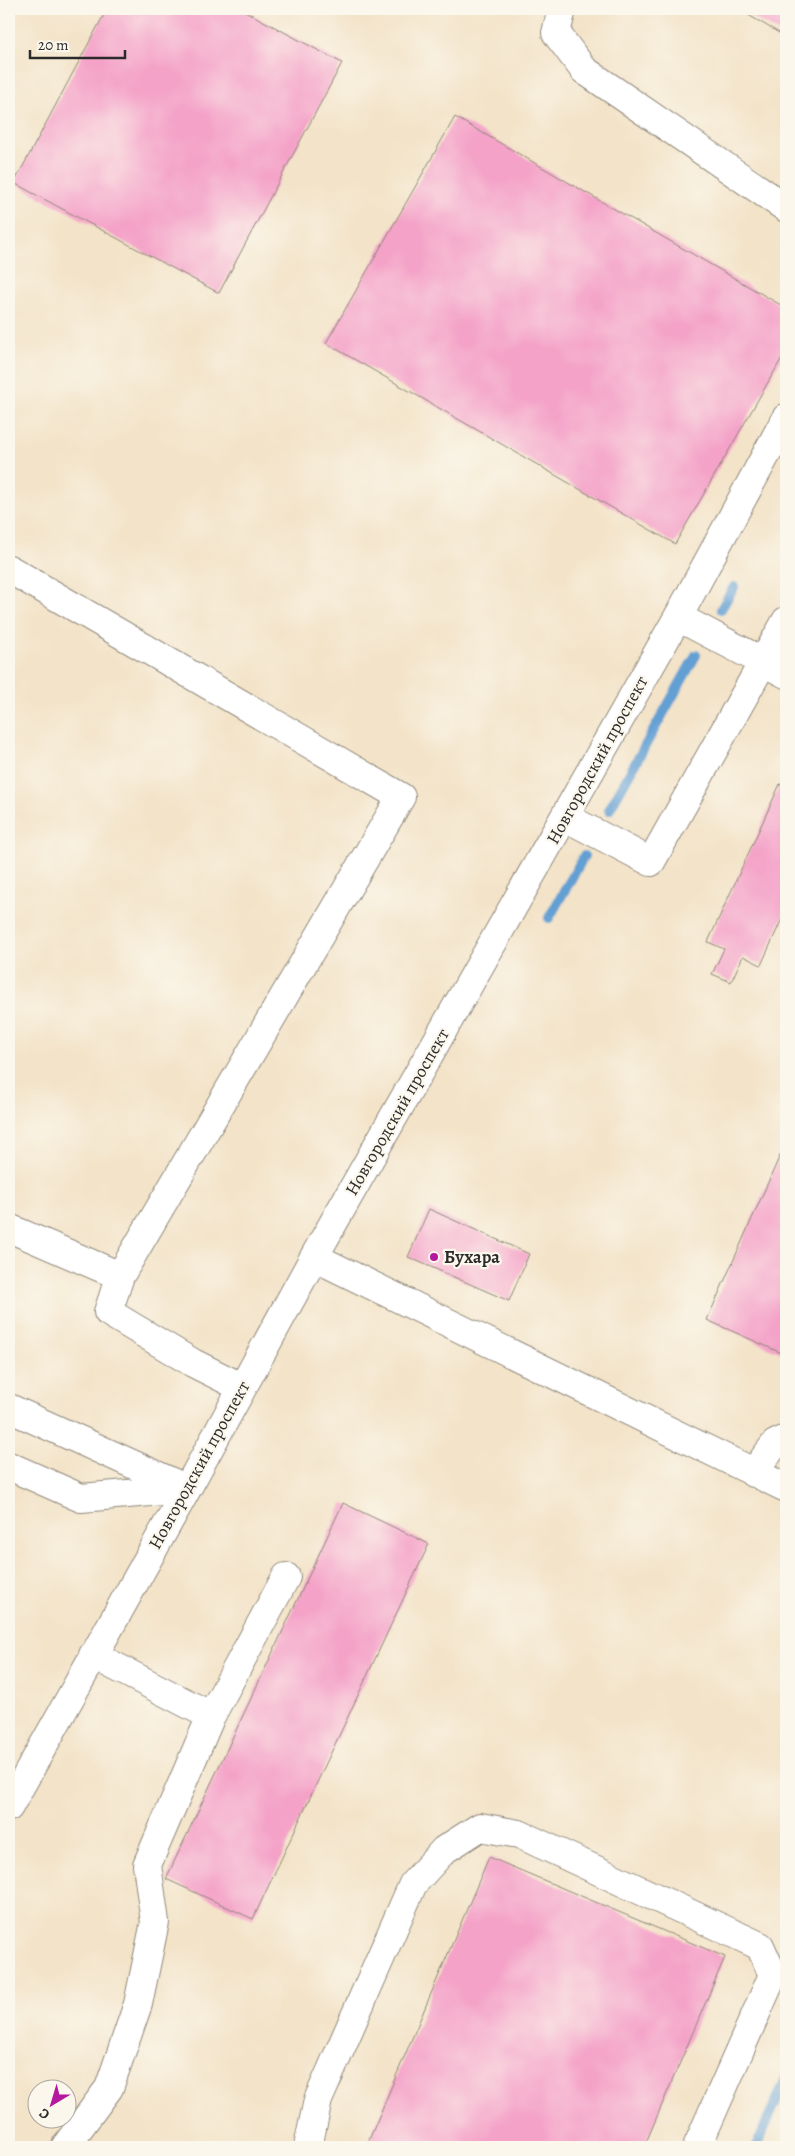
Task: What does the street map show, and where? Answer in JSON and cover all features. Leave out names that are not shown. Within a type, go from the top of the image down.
[{"type":"street","points":[[562,9],[556,33],[584,70],[786,208]]},
{"type":"street","name":"Новгородский проспект","points":[[9,1807],[187,1489],[241,1387],[678,617],[786,420]]},
{"type":"street","points":[[9,569],[401,798],[120,1276],[108,1312],[193,1363],[241,1387]]},
{"type":"street","points":[[678,617],[775,668]]},
{"type":"street","points":[[565,817],[651,862],[775,668],[786,621]]},
{"type":"street","points":[[9,1228],[120,1276]]},
{"type":"street","points":[[314,1257],[786,1488]]},
{"type":"street","points":[[9,1408],[187,1489]]},
{"type":"street","points":[[753,1472],[775,1444],[786,1439]]},
{"type":"street","points":[[9,1466],[81,1498],[187,1489]]},
{"type":"street","points":[[65,2147],[109,2088],[138,2004],[155,1922],[147,1865],[211,1716],[286,1577]]},
{"type":"street","points":[[93,1655],[211,1716]]},
{"type":"street","points":[[308,2147],[318,2100],[413,1884],[444,1850],[480,1827],[519,1834],[760,1946],[773,1975],[697,2147]]},
{"type":"building","points":[[107,9],[241,9],[342,63],[219,293],[14,183]]},
{"type":"building","points":[[738,9],[786,9],[786,37]]},
{"type":"building","points":[[455,117],[786,308],[786,351],[675,544],[326,343]]},
{"type":"building","points":[[780,784],[786,787],[786,910],[761,965],[743,956],[731,982],[712,974],[724,949],[708,942]]},
{"type":"building","points":[[786,1142],[786,1355],[707,1320]]},
{"type":"building","points":[[429,1209],[529,1254],[509,1301],[408,1257]]},
{"type":"building","points":[[343,1503],[429,1544],[253,1919],[166,1879]]},
{"type":"building","points":[[489,1857],[725,1957],[644,2147],[366,2147]]},
{"type":"waterway","points":[[721,609],[734,587]]},
{"type":"waterway","points":[[609,810],[696,655]]},
{"type":"waterway","points":[[549,918],[584,856]]},
{"type":"waterway","points":[[756,2147],[786,2079]]},
{"type":"place","name":"Бухара","points":[[434,1257]]}]
